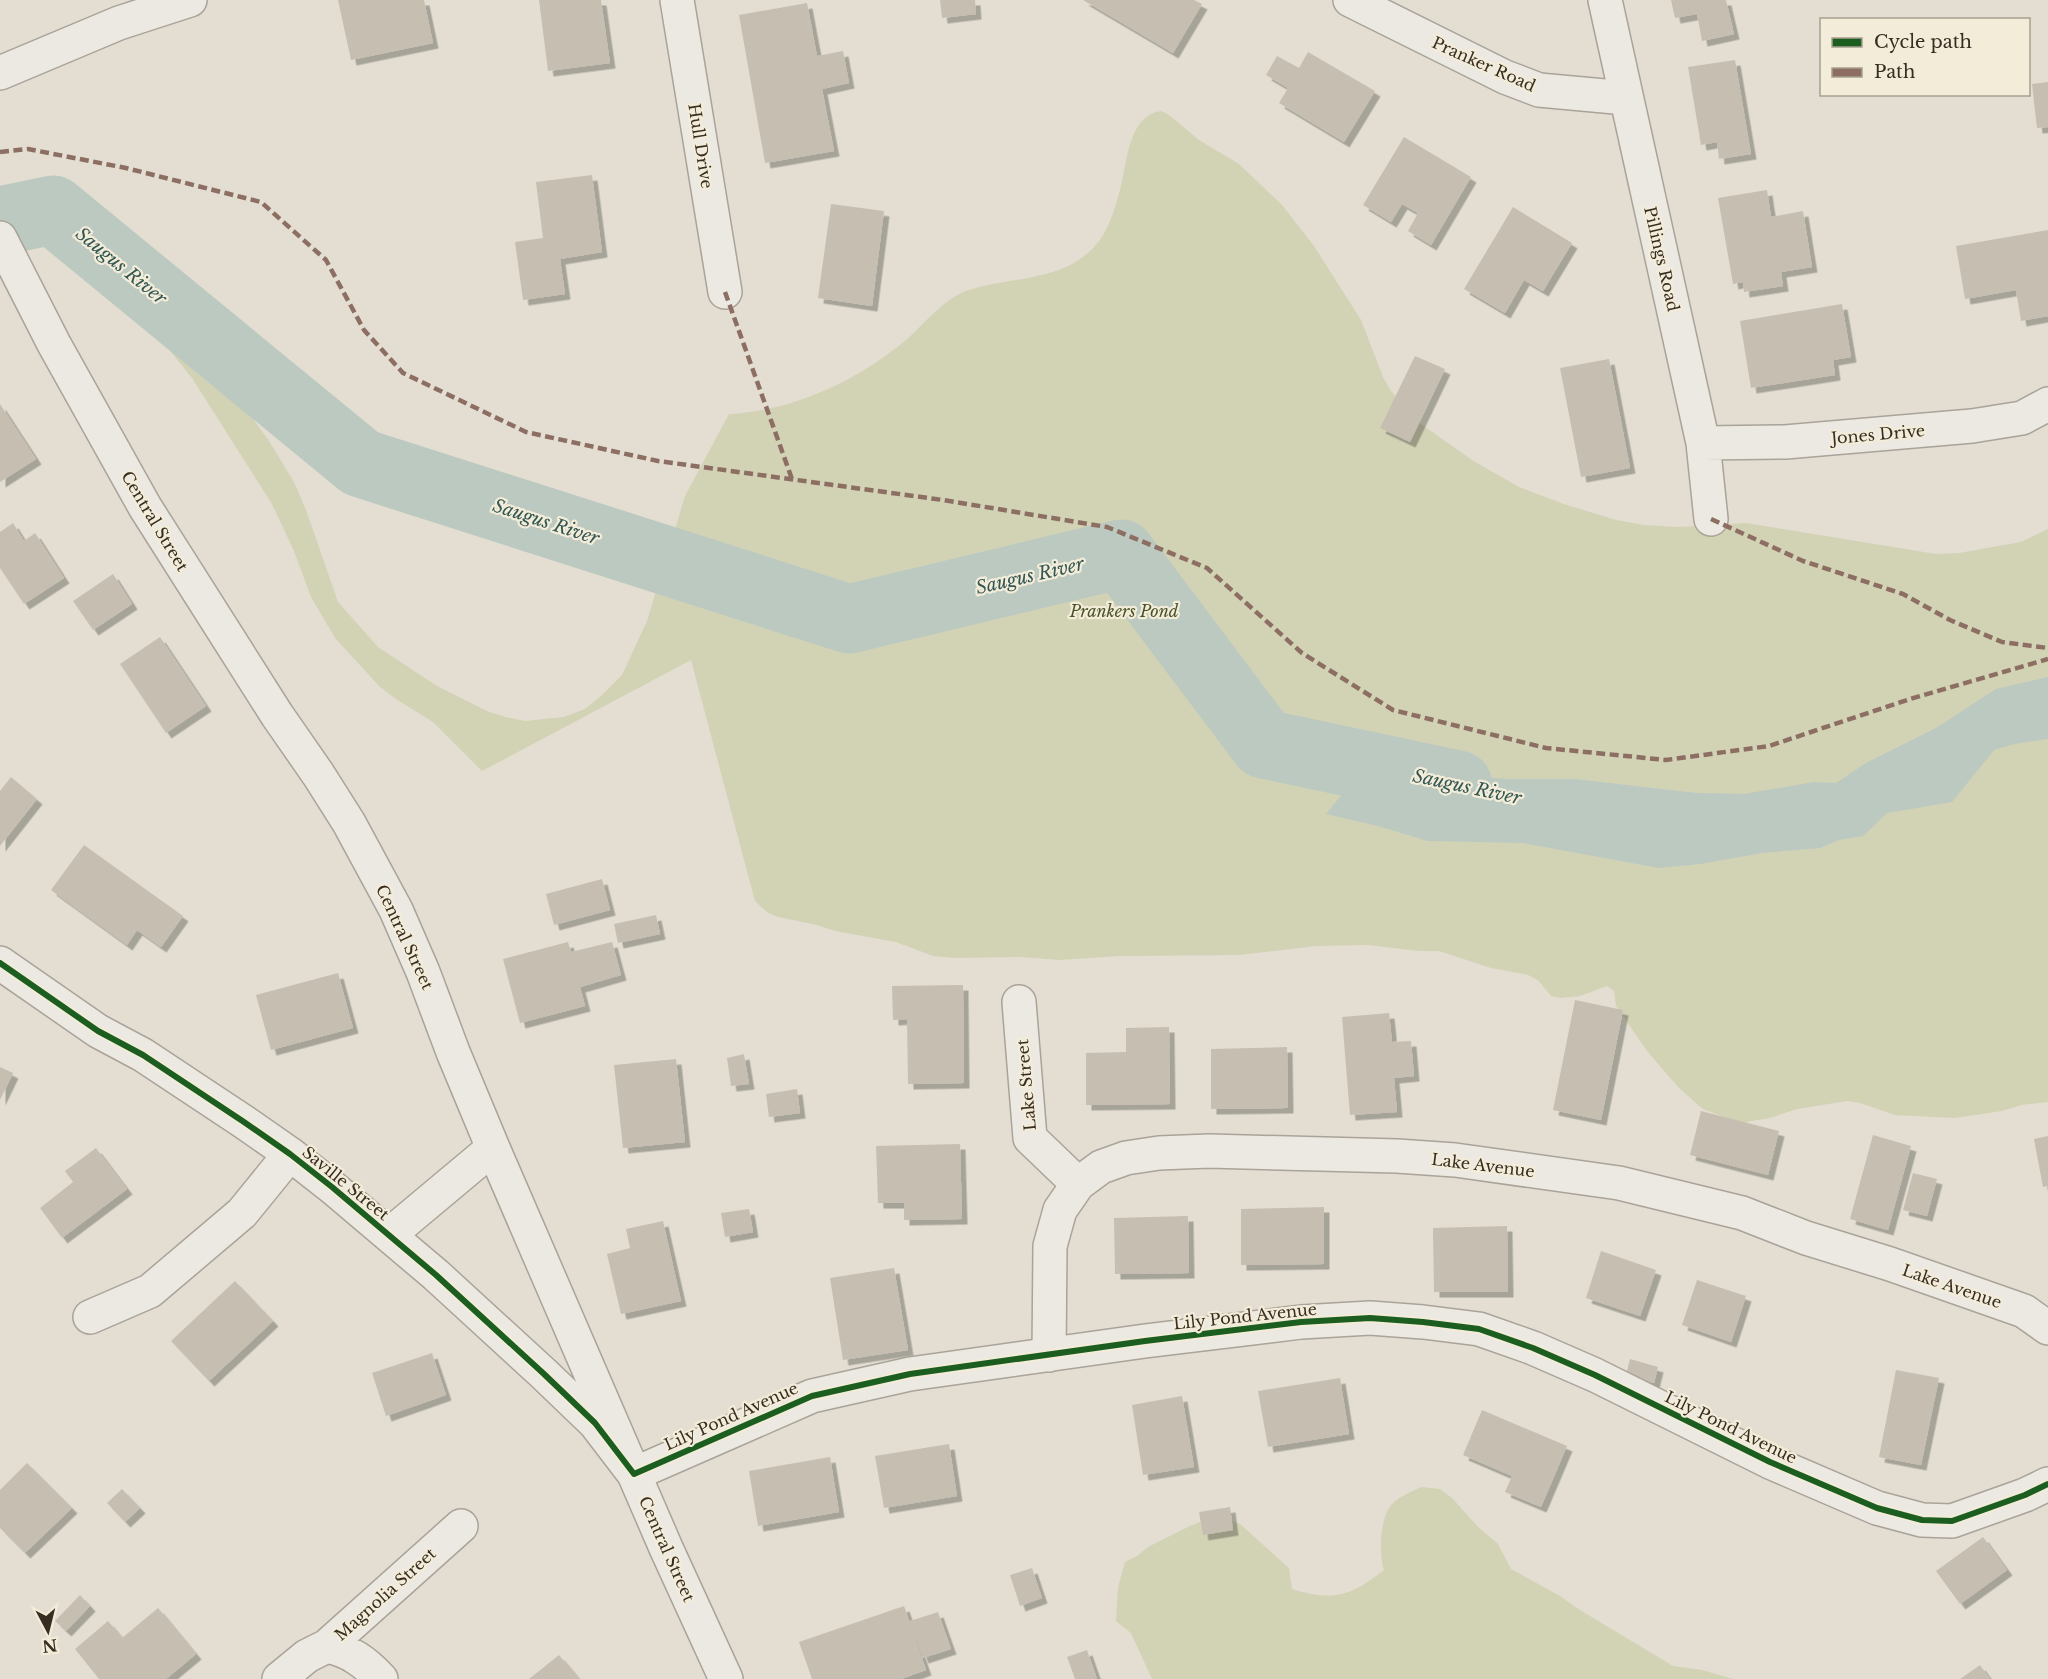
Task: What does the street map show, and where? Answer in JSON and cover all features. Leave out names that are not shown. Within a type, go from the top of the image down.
[{"type":"street","points":[[0,73],[119,23],[190,0]]},
{"type":"street","name":"Hull Drive","points":[[677,0],[725,292]]},
{"type":"street","name":"Pranker Road","points":[[1350,0],[1505,77],[1539,90],[1626,98]]},
{"type":"street","name":"Pillings Road","points":[[1605,0],[1703,443],[1711,519]]},
{"type":"street","name":"Central Street","points":[[6,250],[60,353],[146,507],[277,715],[349,823],[396,910],[493,1148],[634,1474],[726,1679]]},
{"type":"street","name":"Jones Drive","points":[[1703,443],[1785,442],[1972,426],[2022,418],[2048,405]]},
{"type":"street","name":"Saville Street","points":[[0,963],[98,1030],[143,1055],[290,1154],[389,1235],[487,1321],[586,1415],[634,1474]]},
{"type":"street","name":"Lake Street","points":[[1019,1002],[1030,1138],[1078,1184]]},
{"type":"street","points":[[389,1235],[493,1148]]},
{"type":"street","name":"Lake Avenue","points":[[1049,1354],[1050,1246],[1060,1210],[1078,1184],[1101,1167],[1126,1158],[1159,1153],[1209,1151],[1386,1155],[1455,1160],[1618,1183],[1742,1213],[1806,1238],[1890,1264],[2024,1311],[2048,1328]]},
{"type":"street","points":[[90,1317],[150,1291],[242,1213],[290,1154]]},
{"type":"street","name":"Lily Pond Avenue","points":[[634,1474],[812,1396],[910,1374],[1301,1322],[1370,1318],[1479,1329],[1533,1348],[1595,1375],[1770,1462],[1877,1508],[1922,1520],[1952,1521],[2025,1495],[2048,1484]]},
{"type":"street","name":"Magnolia Street","points":[[279,1679],[307,1656],[327,1646],[461,1526]]},
{"type":"street","points":[[327,1646],[344,1650],[363,1661],[381,1679]]},
{"type":"green space","name":"Prankers Pond","points":[[1161,111],[1199,140],[1239,164],[1282,205],[1314,246],[1361,320],[1383,377],[1391,391],[1421,424],[1475,462],[1519,487],[1616,520],[1644,525],[1679,527],[1746,523],[1936,554],[1959,553],[2021,542],[2048,529],[2048,1102],[1955,1118],[1895,1115],[1847,1101],[1797,1109],[1770,1118],[1740,1123],[1703,1109],[1679,1088],[1647,1051],[1616,1006],[1614,991],[1607,986],[1580,996],[1561,998],[1551,996],[1538,980],[1528,975],[1491,968],[1439,951],[1368,945],[1316,946],[1239,955],[1119,956],[1060,960],[1020,957],[955,958],[933,956],[896,942],[835,931],[768,913],[755,901],[691,660],[482,771],[433,722],[380,687],[335,638],[311,597],[294,551],[272,504],[192,378],[99,263],[39,207],[30,189],[87,226],[114,251],[251,416],[294,482],[338,602],[378,647],[437,686],[487,711],[525,721],[564,717],[585,709],[622,675],[647,621],[685,496],[729,414],[777,407],[823,391],[845,381],[887,355],[941,306],[957,295],[983,286],[1054,271],[1071,265],[1086,255],[1099,241],[1110,221],[1122,182],[1128,150],[1136,129],[1151,114]]},
{"type":"green space","points":[[1421,1487],[1440,1489],[1452,1498],[1478,1527],[1498,1544],[1511,1569],[1560,1596],[1673,1666],[1702,1670],[1733,1679],[1152,1679],[1131,1633],[1116,1621],[1118,1588],[1125,1562],[1148,1547],[1210,1518],[1240,1524],[1289,1568],[1292,1589],[1331,1596],[1351,1591],[1384,1570],[1381,1539],[1386,1514],[1395,1501]]},
{"type":"water","points":[[2048,677],[2048,739],[2014,744],[1994,750],[1952,802],[1887,813],[1863,836],[1839,840],[1820,848],[1762,853],[1700,864],[1659,868],[1523,843],[1428,841],[1326,814],[1384,743],[1424,772],[1505,779],[1574,779],[1697,793],[1744,794],[1814,782],[1836,783],[1866,763],[1936,728],[1996,689]]},
{"type":"building","points":[[338,0],[424,0],[433,43],[351,60]]},
{"type":"building","points":[[539,0],[601,0],[610,63],[548,71]]},
{"type":"building","points":[[940,0],[975,0],[976,14],[942,18]]},
{"type":"building","points":[[1083,0],[1194,0],[1202,4],[1173,53]]},
{"type":"building","points":[[1671,0],[1726,0],[1734,34],[1702,41],[1697,14],[1675,18]]},
{"type":"building","points":[[807,3],[817,56],[843,51],[849,83],[822,89],[834,151],[765,163],[739,15]]},
{"type":"building","points":[[1308,52],[1375,91],[1344,142],[1279,103],[1288,88],[1266,75],[1277,56],[1299,68]]},
{"type":"building","points":[[1735,60],[1751,154],[1719,159],[1717,142],[1701,145],[1688,67]]},
{"type":"building","points":[[2048,82],[2048,127],[2037,128],[2032,84]]},
{"type":"building","points":[[1404,137],[1471,177],[1431,245],[1408,231],[1418,213],[1402,204],[1391,222],[1363,205]]},
{"type":"building","points":[[592,175],[602,252],[560,259],[565,294],[523,300],[515,242],[543,238],[536,182]]},
{"type":"building","points":[[1767,190],[1771,217],[1803,211],[1812,267],[1781,272],[1783,286],[1744,292],[1743,282],[1733,284],[1718,198]]},
{"type":"building","points":[[831,204],[884,211],[872,306],[818,298]]},
{"type":"building","points":[[1513,207],[1572,243],[1543,291],[1524,280],[1505,313],[1464,289]]},
{"type":"building","points":[[2048,230],[2048,316],[2021,321],[2016,290],[1965,299],[1956,246]]},
{"type":"building","points":[[1842,304],[1851,357],[1833,360],[1835,375],[1751,388],[1740,321]]},
{"type":"building","points":[[1415,356],[1445,369],[1410,442],[1380,428]]},
{"type":"building","points":[[1609,359],[1630,468],[1581,477],[1560,368]]},
{"type":"building","points":[[0,404],[36,459],[0,482]]},
{"type":"building","points":[[13,523],[24,541],[35,533],[64,578],[24,604],[0,568],[0,532]]},
{"type":"building","points":[[113,574],[132,604],[93,630],[73,601]]},
{"type":"building","points":[[160,637],[206,706],[166,733],[120,664]]},
{"type":"building","points":[[11,777],[37,799],[0,846],[0,791]]},
{"type":"building","points":[[84,845],[183,916],[161,947],[137,930],[127,945],[51,890]]},
{"type":"building","points":[[602,879],[610,910],[554,925],[546,894]]},
{"type":"building","points":[[656,915],[660,934],[618,943],[614,924]]},
{"type":"building","points":[[568,942],[571,952],[612,942],[621,975],[580,987],[585,1006],[520,1023],[503,959]]},
{"type":"building","points":[[338,973],[353,1028],[271,1050],[256,995]]},
{"type":"building","points":[[963,985],[964,1083],[908,1084],[907,1019],[893,1020],[892,986]]},
{"type":"building","points":[[1575,1000],[1623,1010],[1601,1120],[1553,1110]]},
{"type":"building","points":[[1389,1013],[1392,1042],[1411,1041],[1414,1076],[1394,1078],[1397,1112],[1350,1115],[1342,1017]]},
{"type":"building","points":[[1169,1027],[1170,1104],[1086,1105],[1086,1053],[1126,1052],[1126,1028]]},
{"type":"building","points":[[1287,1047],[1288,1108],[1211,1109],[1211,1049]]},
{"type":"building","points":[[744,1054],[749,1084],[731,1086],[727,1058]]},
{"type":"building","points":[[676,1059],[685,1142],[623,1148],[614,1065]]},
{"type":"building","points":[[0,1067],[13,1073],[0,1100]]},
{"type":"building","points":[[797,1089],[800,1113],[769,1117],[766,1094]]},
{"type":"building","points":[[1701,1111],[1779,1131],[1768,1175],[1690,1155]]},
{"type":"building","points":[[1873,1135],[1911,1146],[1888,1230],[1850,1219]]},
{"type":"building","points":[[2048,1136],[2048,1186],[2043,1187],[2034,1139]]},
{"type":"building","points":[[960,1144],[962,1219],[904,1220],[904,1203],[878,1203],[876,1146]]},
{"type":"building","points":[[96,1148],[127,1189],[62,1238],[40,1208],[73,1182],[65,1171]]},
{"type":"building","points":[[1913,1173],[1937,1179],[1927,1216],[1903,1210]]},
{"type":"building","points":[[1324,1207],[1324,1264],[1241,1265],[1241,1209]]},
{"type":"building","points":[[749,1209],[753,1232],[725,1237],[721,1213]]},
{"type":"building","points":[[1188,1216],[1189,1273],[1115,1274],[1114,1218]]},
{"type":"building","points":[[663,1221],[681,1301],[621,1314],[607,1254],[630,1248],[626,1229]]},
{"type":"building","points":[[1507,1226],[1508,1292],[1434,1292],[1433,1228]]},
{"type":"building","points":[[1601,1251],[1656,1270],[1640,1316],[1586,1298]]},
{"type":"building","points":[[894,1268],[908,1350],[843,1360],[830,1278]]},
{"type":"building","points":[[1697,1280],[1746,1296],[1731,1342],[1682,1325]]},
{"type":"building","points":[[235,1281],[273,1321],[209,1381],[171,1341]]},
{"type":"building","points":[[432,1353],[446,1395],[386,1416],[372,1373]]},
{"type":"building","points":[[1630,1359],[1658,1367],[1654,1383],[1626,1375]]},
{"type":"building","points":[[1896,1370],[1939,1378],[1921,1465],[1879,1457]]},
{"type":"building","points":[[1340,1378],[1349,1434],[1268,1447],[1258,1391]]},
{"type":"building","points":[[1182,1396],[1194,1467],[1143,1475],[1132,1405]]},
{"type":"building","points":[[1482,1410],[1567,1446],[1541,1507],[1505,1492],[1512,1476],[1463,1455]]},
{"type":"building","points":[[949,1444],[957,1496],[884,1508],[875,1456]]},
{"type":"building","points":[[830,1457],[839,1512],[758,1526],[749,1471]]},
{"type":"building","points":[[27,1463],[72,1508],[25,1553],[0,1528],[0,1490]]},
{"type":"building","points":[[122,1489],[140,1508],[125,1522],[107,1503]]},
{"type":"building","points":[[1230,1507],[1233,1530],[1203,1535],[1199,1512]]},
{"type":"building","points":[[1983,1537],[2007,1570],[1960,1604],[1936,1571]]},
{"type":"building","points":[[1032,1568],[1042,1598],[1020,1606],[1010,1575]]},
{"type":"building","points":[[80,1595],[90,1606],[66,1631],[55,1621]]},
{"type":"building","points":[[904,1606],[926,1670],[901,1679],[812,1679],[799,1642]]},
{"type":"building","points":[[158,1608],[196,1654],[166,1679],[99,1679],[75,1649],[108,1621],[122,1638]]},
{"type":"building","points":[[938,1612],[951,1649],[923,1658],[910,1621]]},
{"type":"building","points":[[1087,1650],[1097,1679],[1075,1679],[1067,1657]]},
{"type":"building","points":[[559,1655],[579,1679],[529,1679]]},
{"type":"building","points":[[1980,1665],[1990,1679],[1960,1679]]},
{"type":"waterway","name":"Saugus River","points":[[0,221],[53,210],[361,463],[849,619],[1121,554],[1264,744],[1458,785]]},
{"type":"marked path","points":[[0,152],[28,149],[126,168],[261,202],[326,260],[364,330],[403,373],[526,432],[658,461],[943,500],[1107,527],[1207,568],[1302,653],[1393,710],[1546,748],[1666,760],[1769,746],[1910,699],[2048,659]]},
{"type":"marked path","points":[[725,292],[792,479]]},
{"type":"marked path","points":[[1711,519],[1803,561],[1903,594],[1950,620],[2002,642],[2048,648]]},
{"type":"cycle path","points":[[0,963],[98,1031],[143,1055],[244,1122],[332,1187],[436,1275],[544,1374],[595,1423],[634,1474],[812,1396],[910,1374],[1301,1322],[1370,1318],[1479,1329],[1533,1348],[1595,1375],[1770,1462],[1877,1508],[1922,1520],[1952,1521],[2025,1495],[2048,1484]]}]
